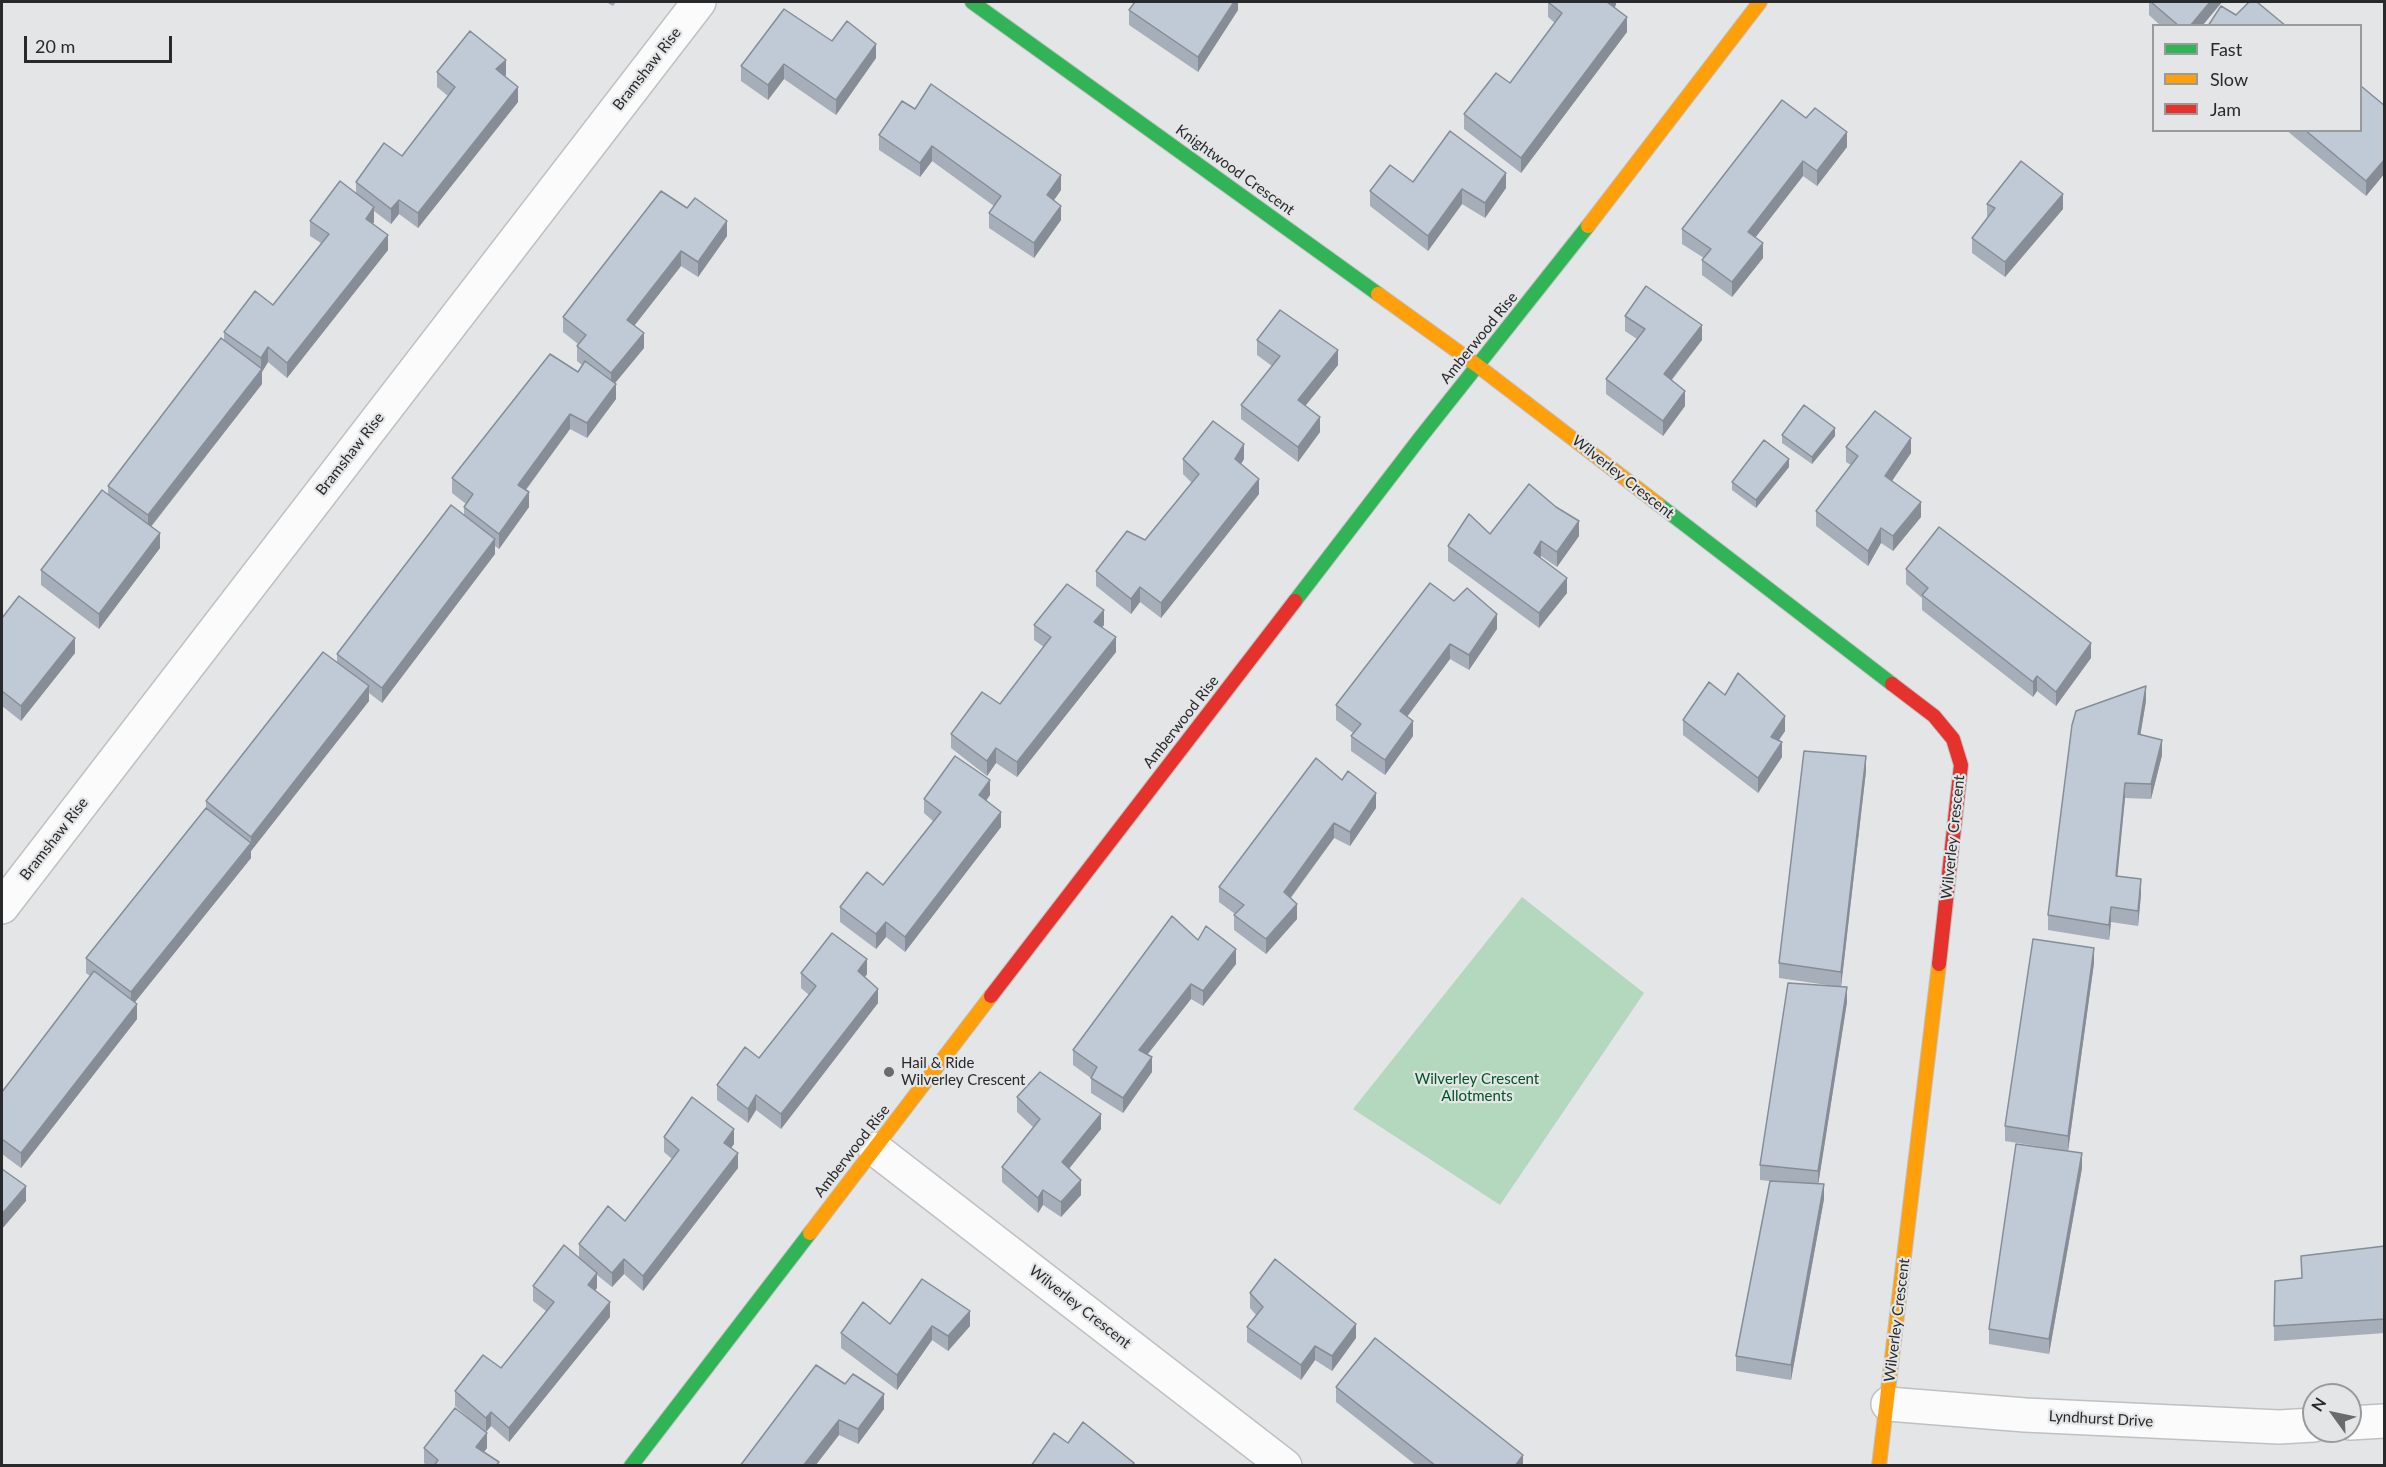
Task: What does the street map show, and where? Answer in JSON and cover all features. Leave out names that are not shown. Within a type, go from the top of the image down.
[{"type":"street","name":"Bramshaw Rise","points":[[2,907],[699,2]]},
{"type":"street","name":"Knightwood Crescent","points":[[972,2],[1478,366]]},
{"type":"street","name":"Amberwood Rise","points":[[631,1466],[1420,438],[1539,290],[1760,2]]},
{"type":"street","name":"Wilverley Crescent","points":[[1478,366],[1934,716],[1953,739],[1961,765],[1957,814],[1879,1466]]},
{"type":"street","name":"Wilverley Crescent","points":[[875,1149],[1285,1466]]},
{"type":"street","name":"Lyndhurst Drive","points":[[1887,1404],[2025,1415],[2302,1425]]},
{"type":"street","points":[[2362,1422],[2385,1421]]},
{"type":"green space","name":"Wilverley Crescent Allotments","points":[[1522,897],[1644,993],[1500,1205],[1353,1109]]},
{"type":"building","points":[[1135,2],[1234,2],[1198,57],[1129,10]]},
{"type":"building","points":[[1548,2],[1607,2],[1627,17],[1521,158],[1464,114],[1496,73],[1510,83],[1562,13]]},
{"type":"building","points":[[2151,2],[2210,2],[2192,24],[2177,24]]},
{"type":"building","points":[[2249,2],[2257,2],[2284,24],[2209,24],[2221,6],[2236,15]]},
{"type":"building","points":[[784,9],[832,41],[847,21],[876,44],[836,100],[784,64],[768,85],[741,66]]},
{"type":"building","points":[[470,31],[506,60],[496,69],[518,87],[418,213],[399,200],[391,209],[356,182],[384,143],[402,156],[455,87],[437,72]]},
{"type":"building","points":[[931,84],[1061,175],[1047,195],[1061,206],[1034,243],[989,213],[1001,196],[932,146],[920,163],[879,135],[902,101],[915,109]]},
{"type":"building","points":[[2362,87],[2385,106],[2385,159],[2366,181],[2307,132],[2362,132]]},
{"type":"building","points":[[1782,100],[1806,118],[1815,108],[1847,132],[1817,171],[1803,161],[1748,232],[1763,243],[1732,282],[1702,260],[1711,249],[1682,229]]},
{"type":"building","points":[[1450,131],[1506,173],[1485,203],[1462,189],[1428,236],[1370,191],[1390,165],[1413,182]]},
{"type":"building","points":[[2021,161],[2063,194],[2005,262],[1972,238],[1995,208],[1987,204]]},
{"type":"building","points":[[340,181],[374,207],[366,219],[388,235],[287,363],[268,347],[261,358],[224,332],[255,291],[273,305],[329,234],[310,221]]},
{"type":"building","points":[[661,191],[687,208],[695,198],[727,221],[698,262],[681,251],[627,320],[644,333],[611,373],[577,346],[586,335],[563,317]]},
{"type":"building","points":[[1646,286],[1702,325],[1664,374],[1685,391],[1663,421],[1606,379],[1645,329],[1625,316]]},
{"type":"building","points":[[1280,310],[1338,350],[1298,400],[1320,417],[1298,447],[1241,405],[1280,356],[1257,340]]},
{"type":"building","points":[[221,338],[262,369],[148,515],[108,486]]},
{"type":"building","points":[[550,354],[578,372],[585,361],[616,384],[587,423],[570,414],[518,485],[529,492],[499,534],[464,507],[473,494],[452,478]]},
{"type":"building","points":[[1804,405],[1835,428],[1812,457],[1782,435]]},
{"type":"building","points":[[1875,411],[1911,438],[1885,476],[1921,502],[1893,536],[1881,528],[1868,551],[1816,511],[1858,456],[1846,447]]},
{"type":"building","points":[[1213,421],[1244,444],[1235,459],[1259,479],[1161,603],[1140,587],[1131,599],[1096,571],[1127,531],[1145,540],[1199,474],[1183,459]]},
{"type":"building","points":[[1764,440],[1789,459],[1756,500],[1732,482]]},
{"type":"building","points":[[1529,484],[1556,507],[1579,521],[1557,552],[1541,541],[1534,553],[1567,578],[1539,613],[1448,546],[1469,514],[1490,534]]},
{"type":"building","points":[[102,490],[160,533],[99,614],[41,570]]},
{"type":"building","points":[[451,505],[495,539],[382,688],[337,654]]},
{"type":"building","points":[[1939,527],[2091,643],[2056,692],[2037,676],[2033,682],[1922,595],[1928,588],[1906,569]]},
{"type":"building","points":[[1430,583],[1454,601],[1467,588],[1497,614],[1469,655],[1450,644],[1400,711],[1413,721],[1385,760],[1351,736],[1361,724],[1336,705]]},
{"type":"building","points":[[1067,584],[1104,610],[1094,622],[1116,637],[1017,762],[996,748],[987,761],[951,734],[982,692],[1000,704],[1051,637],[1034,625]]},
{"type":"building","points":[[19,596],[75,638],[21,706],[2,691],[2,618]]},
{"type":"building","points":[[323,652],[369,686],[251,837],[206,801]]},
{"type":"building","points":[[1738,673],[1785,716],[1771,737],[1782,742],[1758,778],[1683,720],[1709,682],[1725,695]]},
{"type":"building","points":[[2146,686],[2138,734],[2162,740],[2151,784],[2125,783],[2116,876],[2141,879],[2138,911],[2111,907],[2109,925],[2048,915],[2072,725],[2076,711]]},
{"type":"building","points":[[1804,751],[1866,756],[1841,972],[1779,963]]},
{"type":"building","points":[[955,756],[990,780],[979,795],[1001,812],[905,937],[886,922],[876,934],[840,907],[867,872],[883,885],[941,812],[924,799]]},
{"type":"building","points":[[1316,758],[1342,780],[1348,771],[1376,793],[1350,832],[1334,823],[1284,892],[1297,904],[1266,939],[1234,915],[1244,905],[1219,887]]},
{"type":"building","points":[[206,808],[251,843],[131,992],[86,958]]},
{"type":"building","points":[[1172,916],[1198,940],[1206,926],[1236,949],[1203,991],[1191,984],[1139,1050],[1152,1057],[1123,1098],[1091,1078],[1097,1067],[1073,1050]]},
{"type":"building","points":[[832,933],[867,959],[858,971],[878,989],[781,1114],[756,1095],[748,1109],[717,1085],[745,1047],[759,1058],[816,986],[801,973]]},
{"type":"building","points":[[2033,939],[2094,948],[2068,1136],[2005,1126]]},
{"type":"building","points":[[94,971],[137,1004],[21,1153],[2,1139],[2,1092]]},
{"type":"building","points":[[1788,983],[1847,987],[1818,1171],[1760,1165]]},
{"type":"building","points":[[1040,1072],[1101,1114],[1062,1162],[1081,1180],[1061,1202],[1043,1190],[1038,1198],[1002,1167],[1040,1119],[1017,1097]]},
{"type":"building","points":[[692,1097],[734,1129],[724,1143],[738,1153],[643,1276],[624,1259],[612,1273],[579,1244],[608,1206],[625,1221],[679,1150],[664,1137]]},
{"type":"building","points":[[2016,1144],[2082,1153],[2049,1339],[1989,1329]]},
{"type":"building","points":[[2,1169],[26,1186],[2,1214]]},
{"type":"building","points":[[1770,1181],[1824,1184],[1791,1365],[1736,1356]]},
{"type":"building","points":[[564,1245],[597,1273],[588,1285],[610,1302],[509,1428],[491,1412],[486,1418],[455,1391],[483,1355],[501,1368],[554,1302],[533,1286]]},
{"type":"building","points":[[2385,1246],[2385,1319],[2274,1326],[2275,1281],[2302,1278],[2301,1256]]},
{"type":"building","points":[[1275,1259],[1356,1324],[1332,1356],[1315,1346],[1301,1365],[1247,1327],[1263,1307],[1250,1293]]},
{"type":"building","points":[[922,1279],[970,1311],[948,1336],[932,1326],[897,1375],[841,1333],[863,1302],[890,1324]]},
{"type":"building","points":[[1375,1338],[1523,1455],[1515,1466],[1436,1466],[1336,1387]]},
{"type":"building","points":[[816,1365],[845,1384],[853,1374],[884,1394],[858,1429],[839,1420],[803,1466],[740,1466]]},
{"type":"building","points":[[455,1408],[487,1433],[476,1447],[499,1462],[496,1466],[434,1466],[438,1460],[424,1448]]},
{"type":"building","points":[[1083,1422],[1134,1463],[1132,1466],[1031,1466],[1054,1433],[1068,1443]]},
{"type":"traffic: fast","points":[[972,2],[1378,294]]},
{"type":"traffic: fast","points":[[1295,601],[1420,438],[1588,226]]},
{"type":"traffic: fast","points":[[1658,504],[1892,684]]},
{"type":"traffic: fast","points":[[631,1466],[810,1233]]},
{"type":"traffic: slow","points":[[1588,226],[1760,2]]},
{"type":"traffic: slow","points":[[1378,294],[1478,366],[1658,504]]},
{"type":"traffic: slow","points":[[1879,1466],[1939,964]]},
{"type":"traffic: slow","points":[[810,1233],[991,996]]},
{"type":"traffic: jam","points":[[991,996],[1295,601]]},
{"type":"traffic: jam","points":[[1892,684],[1934,716],[1953,739],[1961,765],[1939,964]]},
{"type":"place","name":"Hail & Ride Wilverley Crescent","points":[[889,1072]]}]
